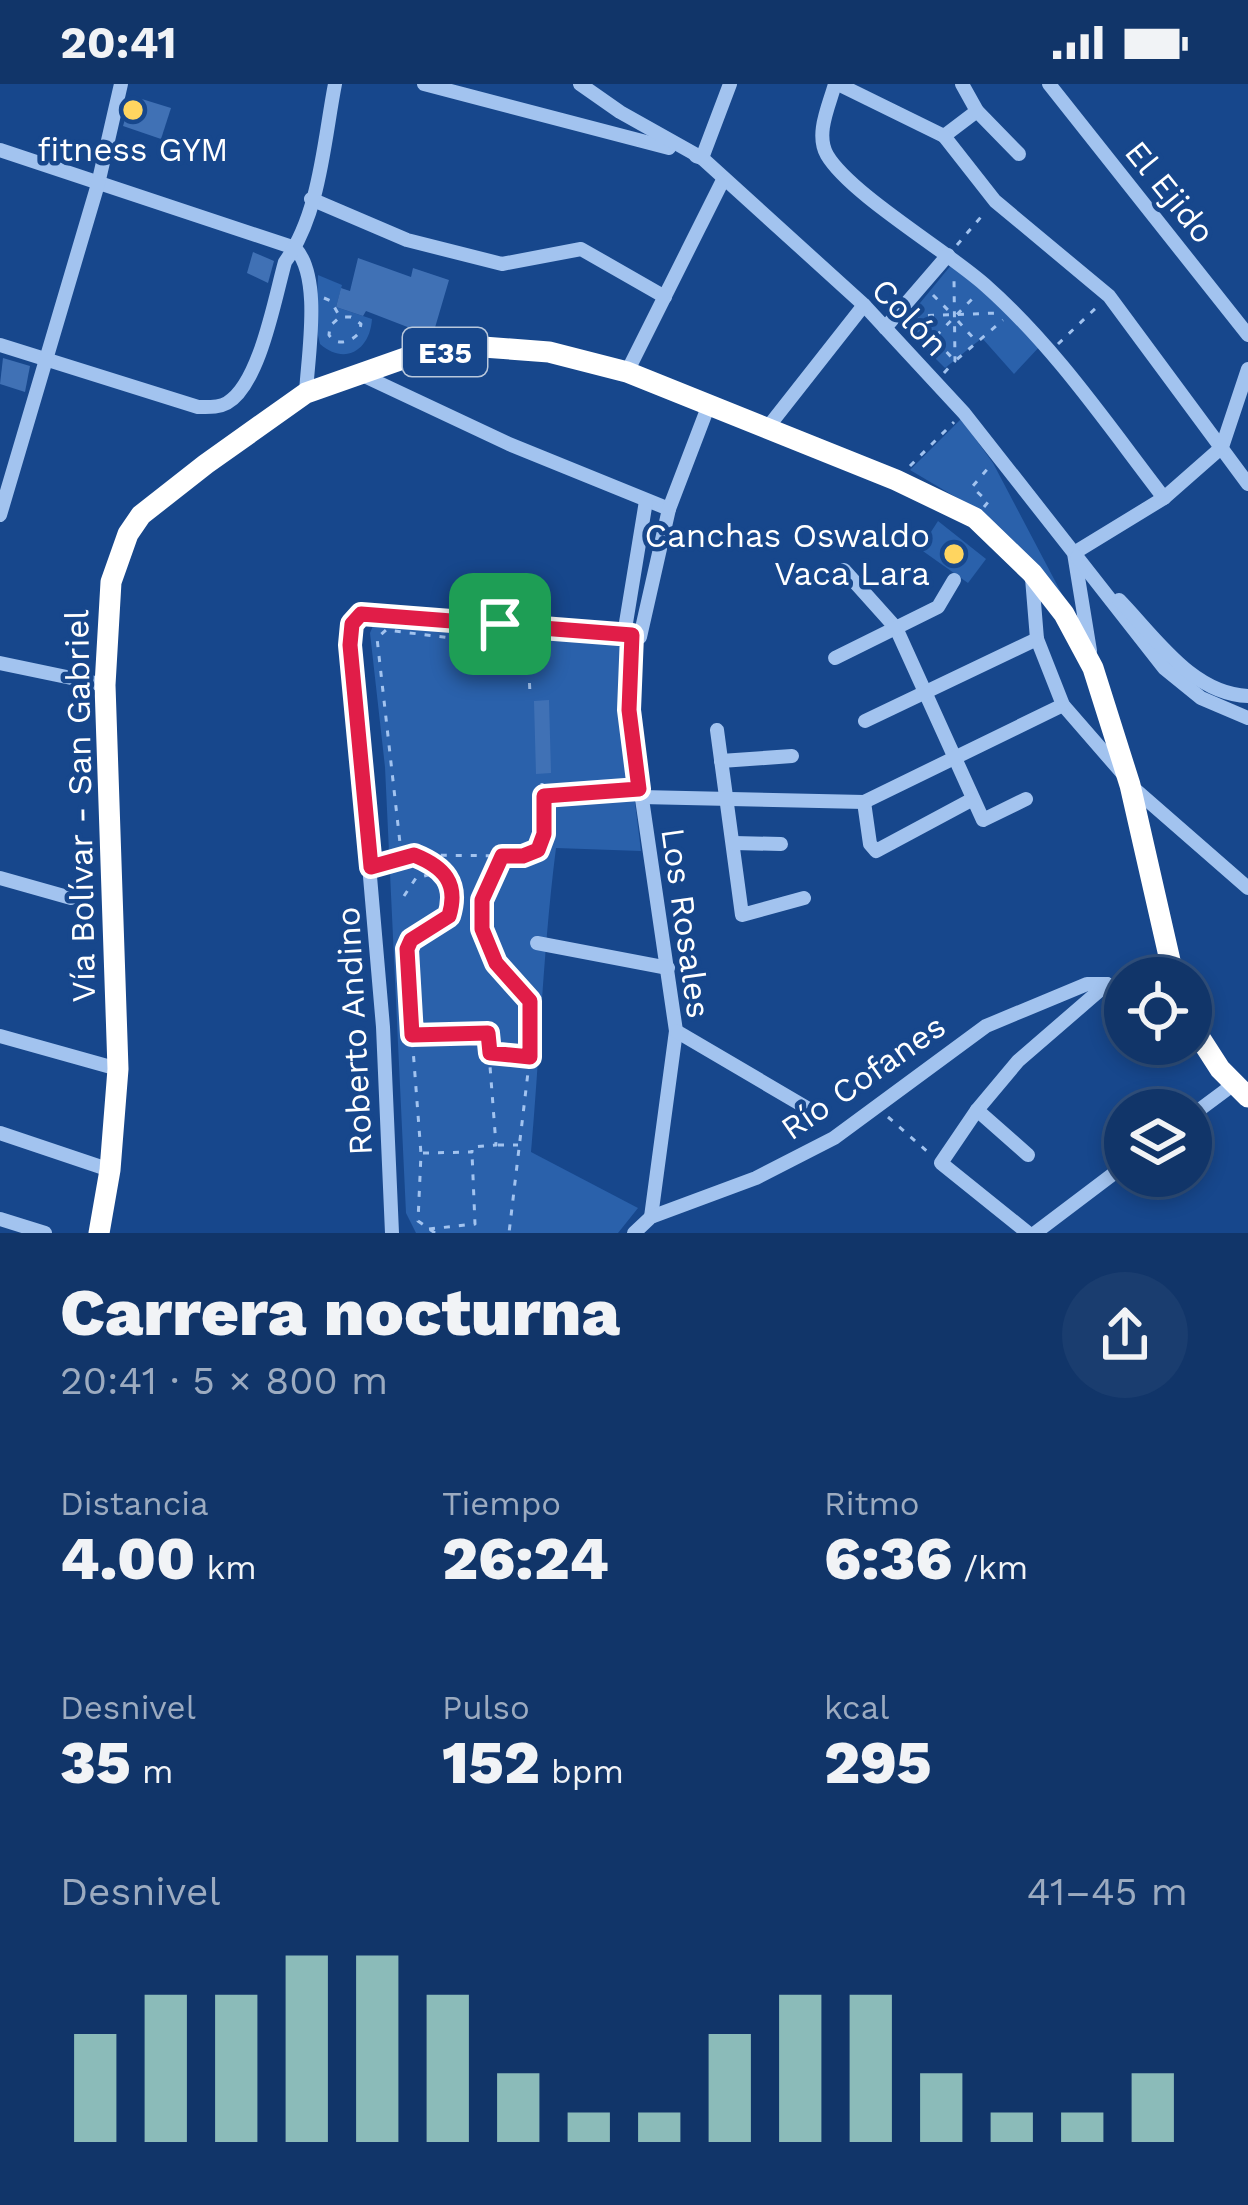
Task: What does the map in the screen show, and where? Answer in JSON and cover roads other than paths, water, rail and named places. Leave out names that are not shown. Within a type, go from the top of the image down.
[{"type":"highway","name":"Vía Bolívar - San Gabriel","points":[[99,1233],[110,1170],[118,1070],[105,686],[111,582],[128,535],[141,515],[354,363],[483,347],[550,352],[627,372],[970,514],[1032,573],[1064,614],[1093,668],[1114,726],[1169,957]]},
{"type":"highway","points":[[1212,1053],[1234,1083]]},
{"type":"street","points":[[0,515],[4,480],[98,184],[121,84]]},
{"type":"street","points":[[0,345],[198,407],[225,404],[255,365],[285,262],[295,248],[311,199],[335,84]]},
{"type":"street","points":[[424,84],[702,158],[730,84]]},
{"type":"street","name":"Colón","points":[[580,84],[702,158],[864,305],[964,412],[1074,553],[1093,668]]},
{"type":"street","points":[[1164,498],[1052,350],[985,285],[876,201],[826,154],[821,134],[836,84],[944,136],[995,201],[1109,296],[1248,484]]},
{"type":"street","points":[[962,84],[977,111],[1019,154]]},
{"type":"street","name":"El Ejido","points":[[1048,84],[1248,334]]},
{"type":"street","points":[[944,136],[977,111]]},
{"type":"street","points":[[610,131],[620,112]]},
{"type":"street","points":[[0,150],[295,248],[306,260],[308,347],[316,388]]},
{"type":"street","points":[[627,372],[723,180]]},
{"type":"street","points":[[311,199],[407,240],[502,264],[580,249],[665,297]]},
{"type":"street","points":[[885,328],[951,257]]},
{"type":"street","points":[[767,427],[864,305]]},
{"type":"street","points":[[354,363],[509,444],[669,509]]},
{"type":"street","points":[[1074,553],[1164,498],[1222,447],[1248,369]]},
{"type":"street","name":"Los Rosales","points":[[651,1217],[676,1031],[629,710],[632,636],[669,509],[708,407]]},
{"type":"street","points":[[632,636],[646,501]]},
{"type":"street","points":[[1074,553],[1192,676],[1233,696],[1248,696]]},
{"type":"street","points":[[1074,553],[1164,668],[1201,698],[1248,718]]},
{"type":"street","points":[[844,570],[896,628],[983,820],[1026,799]]},
{"type":"street","points":[[1032,573],[1037,639],[1063,705],[1127,780],[1248,888]]},
{"type":"street","points":[[836,658],[938,607],[954,580]]},
{"type":"street","name":"Roberto Andino","points":[[392,1233],[352,624],[361,614],[632,636]]},
{"type":"street","points":[[865,721],[1037,639]]},
{"type":"street","points":[[0,663],[105,686]]},
{"type":"street","points":[[640,793],[864,802],[1063,705]]},
{"type":"street","points":[[717,730],[742,915],[804,898]]},
{"type":"street","points":[[721,761],[792,756]]},
{"type":"street","points":[[864,802],[870,844],[876,851],[973,799]]},
{"type":"street","points":[[734,843],[781,844]]},
{"type":"street","points":[[0,878],[70,898]]},
{"type":"street","points":[[537,943],[668,968]]},
{"type":"street","name":"Río Cofanes","points":[[634,1233],[651,1217],[801,1156],[877,1108],[977,1030],[1088,984],[1104,984]]},
{"type":"street","points":[[1104,987],[1028,1051],[977,1109],[941,1163],[1032,1233],[1104,1180]]},
{"type":"street","points":[[676,1031],[807,1108]]},
{"type":"street","points":[[0,1036],[118,1070]]},
{"type":"street","points":[[977,1109],[1028,1155]]},
{"type":"street","points":[[0,1133],[110,1170]]},
{"type":"street","points":[[0,1219],[45,1233]]},
{"type":"place","name":"fitness GYM","points":[[133,110]]},
{"type":"place","name":"Canchas Oswaldo Vaca Lara","points":[[954,554]]}]
